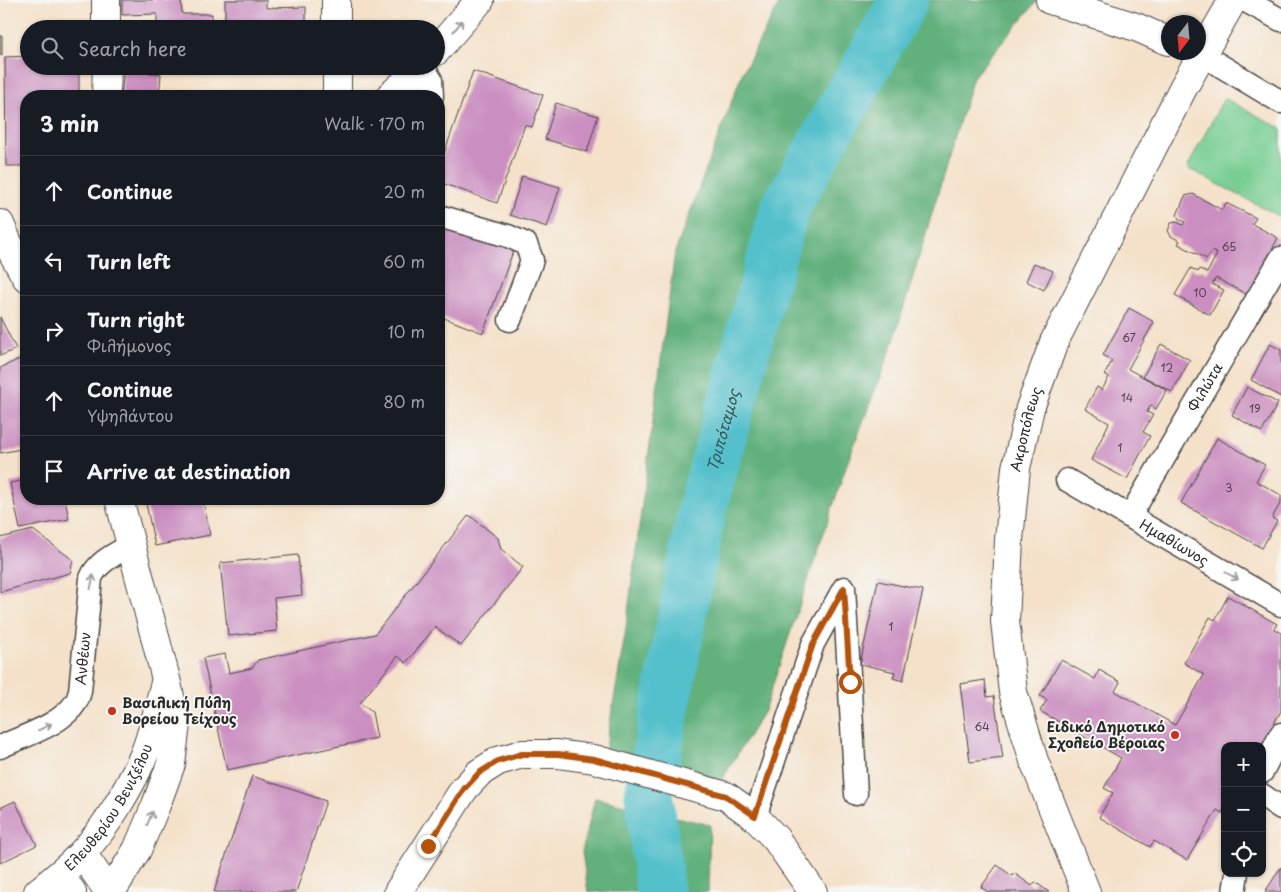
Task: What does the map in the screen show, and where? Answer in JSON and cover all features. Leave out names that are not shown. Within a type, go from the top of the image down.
[{"type":"street","points":[[106,0],[106,20]]},
{"type":"street","points":[[336,0],[336,20]]},
{"type":"street","points":[[445,41],[480,0]]},
{"type":"street","points":[[1050,0],[1136,27],[1161,38]]},
{"type":"street","name":"Ακροπόλεως","points":[[1206,42],[1233,0]]},
{"type":"street","points":[[1244,0],[1281,20]]},
{"type":"street","points":[[1206,57],[1281,102]]},
{"type":"street","name":"Ακροπόλεως","points":[[1086,892],[1034,761],[1013,692],[1005,621],[1009,540],[1016,468],[1030,408],[1054,342],[1196,60]]},
{"type":"street","points":[[106,90],[107,75]]},
{"type":"street","points":[[337,75],[337,90]]},
{"type":"street","points":[[397,90],[413,75]]},
{"type":"street","points":[[428,75],[431,90]]},
{"type":"street","points":[[445,218],[508,236],[526,244],[532,260],[510,320]]},
{"type":"street","points":[[0,224],[20,266]]},
{"type":"street","name":"Φιλώτα","points":[[1130,516],[1281,258]]},
{"type":"street","name":"Ημαθίωνος","points":[[1067,480],[1281,604]]},
{"type":"street","name":"Ελευθερίου Βενιζέλου","points":[[110,892],[137,850],[172,764],[176,724],[121,505]]},
{"type":"street","name":"Ανθέων","points":[[0,746],[57,720],[68,712],[76,702],[80,691],[91,578],[100,564],[131,545]]},
{"type":"street","points":[[755,816],[813,644],[844,588],[856,794]]},
{"type":"street","name":"Ελευθερίου Βενιζέλου","points":[[56,886],[103,827],[126,791],[144,756],[166,679]]},
{"type":"street","points":[[1266,765],[1279,742]]},
{"type":"street","points":[[398,892],[464,789],[479,773],[498,761],[522,754],[558,754],[594,759],[726,796],[755,816],[776,839],[813,892]]},
{"type":"street","points":[[1266,798],[1281,808]]},
{"type":"street","points":[[133,892],[137,850]]},
{"type":"street","points":[[82,852],[110,892]]},
{"type":"street","points":[[1234,892],[1236,877]]},
{"type":"green space","points":[[781,0],[1038,0],[973,77],[893,343],[847,464],[764,711],[721,781],[605,752],[625,635],[675,252],[742,74]]},
{"type":"green space","points":[[1224,98],[1281,128],[1281,217],[1187,168]]},
{"type":"green space","points":[[595,798],[710,825],[708,892],[588,892],[582,852]]},
{"type":"building","points":[[122,0],[181,0],[182,14],[212,14],[212,20],[157,20],[157,14],[122,15]]},
{"type":"building","points":[[225,0],[266,0],[266,8],[306,7],[306,20],[225,20]]},
{"type":"building","points":[[0,36],[2,36],[2,55],[0,55]]},
{"type":"building","points":[[20,56],[20,75],[79,75],[79,90],[20,90],[20,166],[6,166],[5,57]]},
{"type":"building","points":[[473,71],[543,95],[532,127],[525,125],[497,203],[445,184],[445,151]]},
{"type":"building","points":[[123,75],[161,75],[160,90],[122,90]]},
{"type":"building","points":[[556,103],[598,116],[587,152],[545,139]]},
{"type":"building","points":[[522,176],[560,187],[547,227],[510,215]]},
{"type":"building","points":[[1193,194],[1222,210],[1226,203],[1256,218],[1252,224],[1278,238],[1248,295],[1216,278],[1212,284],[1224,290],[1210,315],[1175,295],[1191,268],[1198,272],[1200,269],[1207,273],[1217,254],[1212,251],[1207,259],[1178,244],[1180,241],[1171,236],[1168,231],[1171,223],[1177,222],[1183,225],[1185,222],[1179,219],[1177,215],[1185,196]]},
{"type":"building","points":[[445,224],[514,249],[483,333],[445,318]]},
{"type":"building","points":[[1034,263],[1053,271],[1044,290],[1026,281]]},
{"type":"building","points":[[1129,308],[1154,322],[1128,369],[1167,390],[1156,409],[1151,405],[1147,412],[1153,415],[1143,432],[1150,436],[1127,479],[1091,460],[1109,423],[1085,409],[1097,387],[1102,390],[1109,377],[1105,374],[1112,361],[1103,355]]},
{"type":"building","points":[[0,317],[16,349],[0,356]]},
{"type":"building","points":[[1161,344],[1190,360],[1172,392],[1143,376]]},
{"type":"building","points":[[1270,344],[1281,350],[1281,397],[1251,380]]},
{"type":"building","points":[[20,359],[20,449],[0,453],[0,368]]},
{"type":"building","points":[[1247,387],[1278,403],[1262,432],[1232,415]]},
{"type":"building","points":[[1217,438],[1265,465],[1256,481],[1281,495],[1281,502],[1272,518],[1277,521],[1262,548],[1181,503]]},
{"type":"building","points":[[20,481],[20,505],[66,505],[69,519],[20,529],[10,483]]},
{"type":"building","points":[[146,505],[204,505],[210,535],[155,546]]},
{"type":"building","points":[[469,515],[498,538],[501,549],[523,567],[461,646],[435,627],[406,663],[398,656],[360,703],[372,712],[377,738],[227,770],[203,658],[225,654],[229,673],[252,668],[258,660],[375,634]]},
{"type":"building","points":[[33,530],[73,560],[70,573],[0,592],[0,538]]},
{"type":"building","points":[[298,555],[302,595],[274,598],[277,631],[228,636],[220,563]]},
{"type":"building","points":[[878,581],[923,590],[903,681],[893,678],[895,672],[860,664]]},
{"type":"building","name":"Ειδικό Δημοτικό Σχολείο Βέροιας","points":[[1228,596],[1277,624],[1274,629],[1281,633],[1281,711],[1263,742],[1221,742],[1221,812],[1217,810],[1187,860],[1154,841],[1150,847],[1099,817],[1113,793],[1104,788],[1121,758],[1040,711],[1047,700],[1040,696],[1061,660],[1095,679],[1099,670],[1120,682],[1115,691],[1175,725],[1204,675],[1184,663],[1210,617],[1215,620]]},
{"type":"building","points":[[985,680],[987,697],[994,696],[1003,758],[970,762],[960,684]]},
{"type":"building","points":[[252,776],[326,801],[296,892],[214,892]]},
{"type":"building","points":[[15,801],[37,845],[0,863],[0,808]]},
{"type":"building","points":[[997,865],[1012,876],[1014,873],[1032,886],[1035,882],[1049,892],[988,892],[981,887]]},
{"type":"building","points":[[1281,867],[1281,892],[1265,892]]},
{"type":"waterway","name":"Τριπόταμος","points":[[660,892],[649,795],[702,509],[785,208],[904,0]]},
{"type":"place","name":"Βασιλική Πύλη Βορείου Τείχους","points":[[112,711]]},
{"type":"place","name":"Ειδικό Δημοτικό Σχολείο Βέροιας","points":[[1175,735]]},
{"type":"route","points":[[428,846],[464,789],[479,773],[498,761],[522,754],[558,754],[594,759],[726,796],[755,816],[813,644],[844,588],[850,682]]}]
